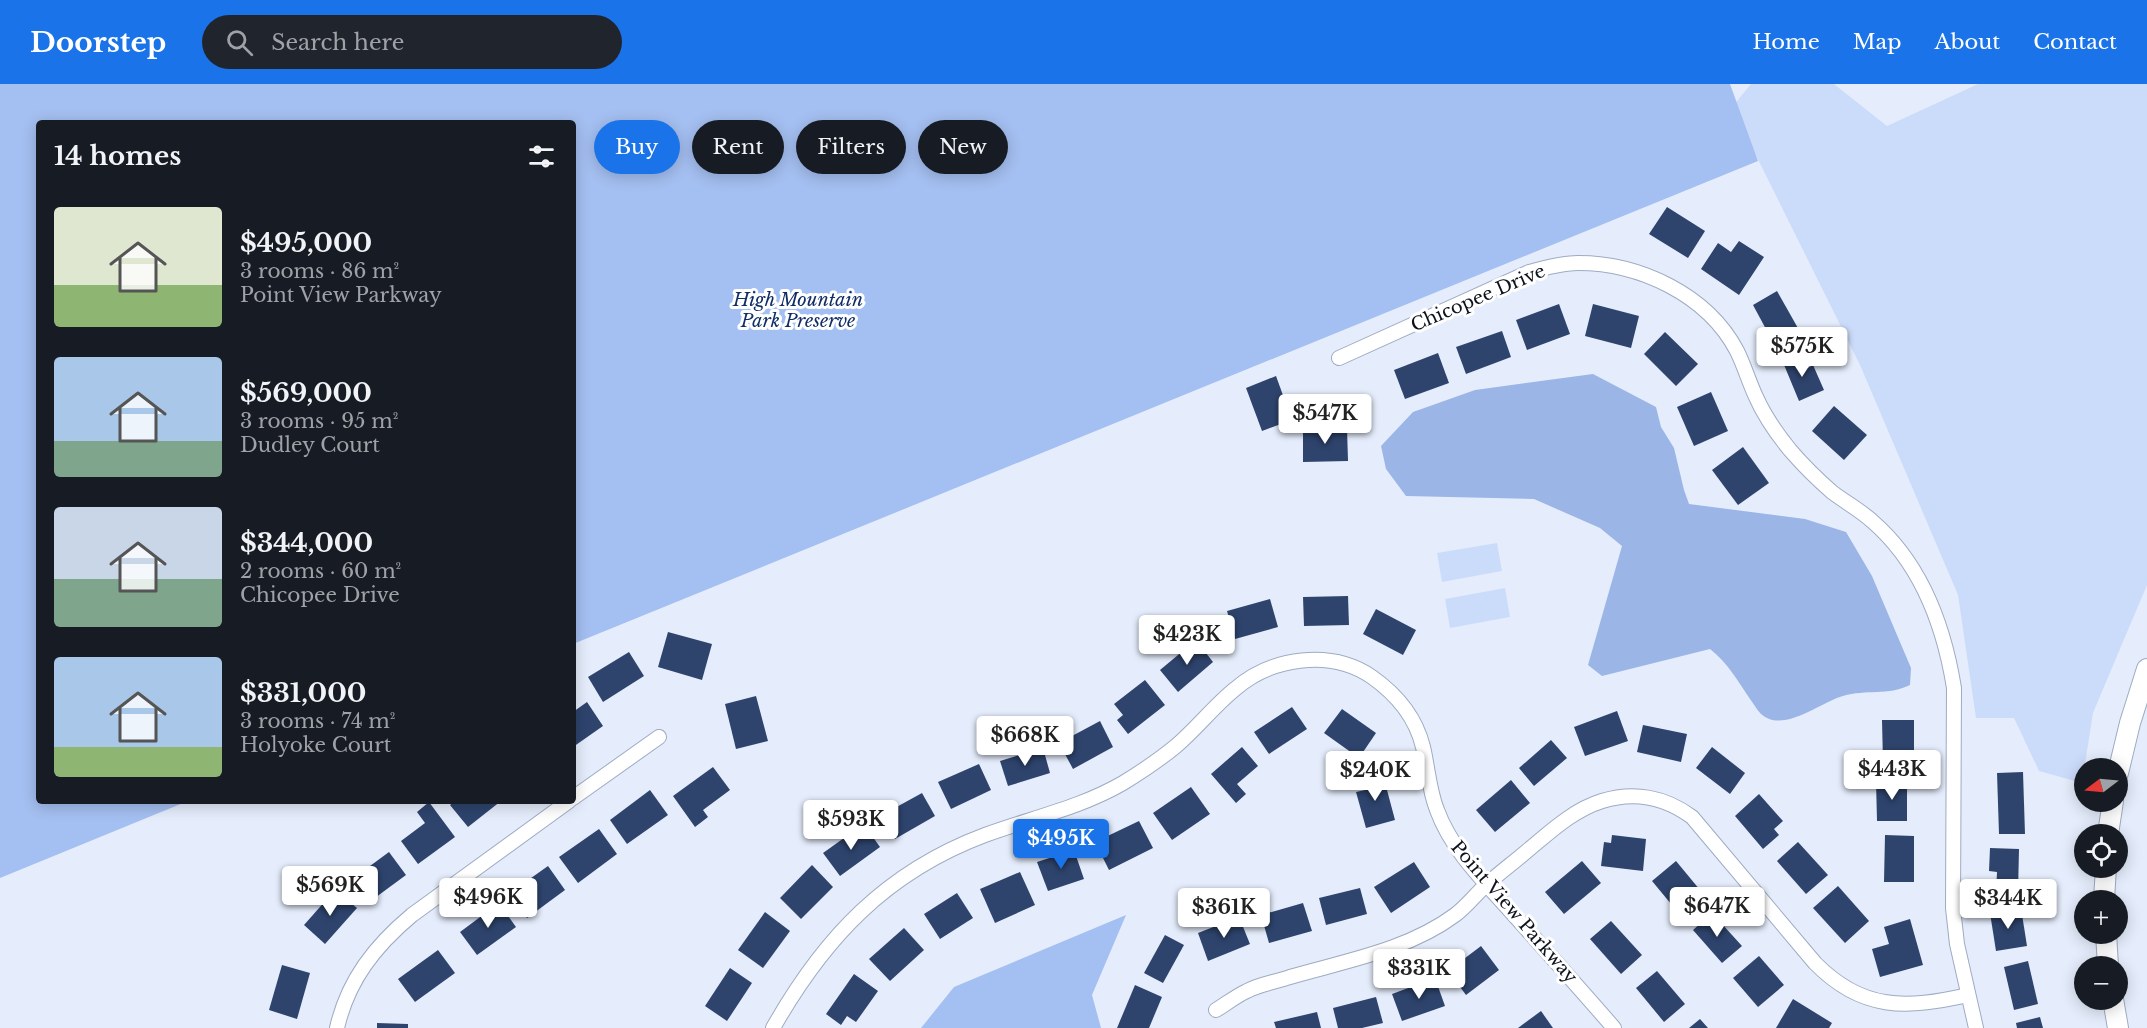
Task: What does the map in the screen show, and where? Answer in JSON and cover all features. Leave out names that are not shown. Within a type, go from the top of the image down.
[{"type":"main road","points":[[2121,758],[2147,669]]},
{"type":"main road","points":[[2115,1010],[2118,1028]]},
{"type":"street","name":"Chicopee Drive","points":[[1339,358],[1529,272],[1575,263],[1625,269],[1670,286],[1706,311],[1737,351],[1756,398],[1788,448],[1832,492],[1872,521],[1889,538],[1917,575],[1933,607],[1948,653],[1954,688],[1953,908],[1957,944],[1976,1028]]},
{"type":"street","name":"Point View Parkway","points":[[772,1028],[800,982],[830,942],[884,891],[949,851],[985,835],[1087,801],[1120,785],[1150,766],[1178,744],[1236,688],[1262,672],[1293,662],[1314,660],[1353,667],[1371,677],[1401,704],[1414,723],[1422,745],[1431,794],[1449,837],[1460,853],[1614,1028]]},
{"type":"street","points":[[576,796],[659,736]]},
{"type":"street","points":[[1216,1010],[1248,990],[1408,941],[1433,929],[1456,914],[1487,884],[1566,819],[1602,801],[1642,796],[1662,800],[1692,817],[1815,963],[1829,977],[1846,988],[1881,1001],[1905,1005],[1929,1004],[1968,995]]},
{"type":"street","points":[[337,1028],[344,1002],[355,978],[370,955],[389,934],[565,804]]},
{"type":"shaded area","points":[[1751,84],[1834,84],[1887,126],[1978,84],[2147,84],[2147,585],[2093,713],[2086,758],[2074,758],[2074,781],[2039,771],[2014,718],[1976,718],[1958,595],[1860,365],[1732,107]]},
{"type":"shaded area","points":[[1593,374],[1656,407],[1661,427],[1674,448],[1689,504],[1805,519],[1846,532],[1872,576],[1911,668],[1910,685],[1893,690],[1843,696],[1802,715],[1780,720],[1770,719],[1761,714],[1727,666],[1710,649],[1602,676],[1588,665],[1622,546],[1600,528],[1534,499],[1406,496],[1386,469],[1381,446],[1413,412],[1475,390]]},
{"type":"shaded area","points":[[1497,543],[1502,571],[1442,582],[1437,553]]},
{"type":"shaded area","points":[[1505,588],[1510,617],[1450,628],[1445,599]]},
{"type":"green space","name":"High Mountain Park Preserve","points":[[0,84],[1730,84],[1758,161],[576,643],[576,120],[36,120],[36,804],[181,804],[0,878]]},
{"type":"green space","points":[[1126,915],[1092,995],[1101,1028],[921,1028],[954,987]]},
{"type":"building","points":[[1667,207],[1705,231],[1688,258],[1649,234]]},
{"type":"building","points":[[1739,241],[1764,257],[1739,295],[1701,269],[1718,243],[1731,252]]},
{"type":"building","points":[[1777,291],[1799,330],[1774,344],[1753,305]]},
{"type":"building","points":[[1559,304],[1570,334],[1527,350],[1516,320]]},
{"type":"building","points":[[1593,304],[1639,316],[1631,348],[1585,336]]},
{"type":"building","points":[[1502,331],[1511,357],[1466,374],[1456,347]]},
{"type":"building","points":[[1665,332],[1698,364],[1676,386],[1644,354]]},
{"type":"building","points":[[1438,353],[1449,383],[1405,399],[1394,370]]},
{"type":"building","points":[[1798,353],[1806,369],[1813,365],[1824,390],[1799,401],[1782,360]]},
{"type":"building","points":[[1276,376],[1292,420],[1262,431],[1246,388]]},
{"type":"building","points":[[1711,392],[1728,431],[1694,446],[1677,407]]},
{"type":"building","points":[[1834,406],[1867,435],[1844,460],[1812,431]]},
{"type":"building","points":[[1347,428],[1348,461],[1303,462],[1303,429]]},
{"type":"building","points":[[1743,447],[1769,483],[1738,505],[1712,470]]},
{"type":"building","points":[[1348,596],[1349,625],[1304,626],[1303,597]]},
{"type":"building","points":[[1270,599],[1278,627],[1235,639],[1227,611]]},
{"type":"building","points":[[1376,609],[1416,630],[1403,655],[1363,634]]},
{"type":"building","points":[[668,632],[712,644],[702,680],[658,667]]},
{"type":"building","points":[[1196,640],[1213,662],[1178,692],[1160,670]]},
{"type":"building","points":[[629,652],[644,676],[603,702],[588,677]]},
{"type":"building","points":[[1145,680],[1165,705],[1128,734],[1117,720],[1123,715],[1114,704]]},
{"type":"building","points":[[756,696],[768,741],[736,749],[725,704]]},
{"type":"building","points":[[587,702],[603,726],[576,745],[576,710]]},
{"type":"building","points":[[1292,707],[1307,729],[1269,754],[1254,732]]},
{"type":"building","points":[[1342,709],[1376,733],[1359,758],[1324,733]]},
{"type":"building","points":[[1617,711],[1628,741],[1585,756],[1574,727]]},
{"type":"building","points":[[1882,720],[1914,720],[1914,763],[1883,763]]},
{"type":"building","points":[[1100,721],[1113,747],[1073,769],[1059,743]]},
{"type":"building","points":[[1643,725],[1687,734],[1681,762],[1637,752]]},
{"type":"building","points":[[1551,740],[1567,758],[1534,786],[1519,768]]},
{"type":"building","points":[[1242,747],[1258,766],[1237,784],[1246,794],[1236,803],[1211,774]]},
{"type":"building","points":[[1712,747],[1745,773],[1730,794],[1696,768]]},
{"type":"building","points":[[1043,748],[1050,773],[1008,786],[1000,761]]},
{"type":"building","points":[[979,764],[991,790],[951,809],[938,782]]},
{"type":"building","points":[[713,767],[730,790],[703,810],[708,817],[695,827],[673,796]]},
{"type":"building","points":[[2023,772],[2025,834],[1999,834],[1997,773]]},
{"type":"building","points":[[1383,775],[1395,820],[1366,828],[1356,792],[1365,790],[1362,781]]},
{"type":"building","points":[[1511,780],[1530,803],[1495,832],[1476,810]]},
{"type":"building","points":[[1907,780],[1907,821],[1877,821],[1876,781]]},
{"type":"building","points":[[1191,787],[1210,814],[1172,840],[1153,813]]},
{"type":"building","points":[[650,790],[668,815],[627,844],[610,820]]},
{"type":"building","points":[[922,793],[935,816],[895,839],[882,815]]},
{"type":"building","points":[[1759,794],[1783,821],[1774,829],[1779,835],[1763,849],[1735,816]]},
{"type":"building","points":[[427,804],[430,804],[455,837],[418,864],[401,841],[425,823],[417,812]]},
{"type":"building","points":[[451,804],[497,804],[468,827]]},
{"type":"building","points":[[1139,821],[1153,848],[1109,870],[1095,842]]},
{"type":"building","points":[[858,828],[864,837],[870,833],[880,847],[840,876],[823,853]]},
{"type":"building","points":[[599,829],[617,854],[578,883],[559,857]]},
{"type":"building","points":[[1612,835],[1646,839],[1643,871],[1601,866],[1604,842],[1611,843]]},
{"type":"building","points":[[1885,835],[1914,836],[1914,882],[1884,882]]},
{"type":"building","points":[[1798,842],[1828,875],[1806,894],[1777,861]]},
{"type":"building","points":[[1990,848],[2019,849],[2018,893],[1996,893],[1997,872],[1989,871]]},
{"type":"building","points":[[1074,850],[1084,879],[1048,891],[1037,862]]},
{"type":"building","points":[[389,852],[406,875],[368,903],[351,880]]},
{"type":"building","points":[[1582,861],[1601,883],[1564,914],[1545,892]]},
{"type":"building","points":[[1676,861],[1705,896],[1681,916],[1652,881]]},
{"type":"building","points":[[1414,862],[1430,887],[1391,913],[1374,887]]},
{"type":"building","points":[[812,865],[833,887],[801,919],[780,898]]},
{"type":"building","points":[[548,866],[565,890],[527,918],[510,893]]},
{"type":"building","points":[[1020,872],[1035,905],[995,923],[980,889]]},
{"type":"building","points":[[1838,886],[1869,921],[1845,943],[1813,908]]},
{"type":"building","points":[[1360,888],[1367,914],[1326,925],[1319,898]]},
{"type":"building","points":[[335,890],[357,908],[325,944],[304,925]]},
{"type":"building","points":[[957,893],[973,918],[940,939],[924,914]]},
{"type":"building","points":[[499,903],[516,927],[477,955],[460,932]]},
{"type":"building","points":[[1303,903],[1312,931],[1269,943],[1261,915]]},
{"type":"building","points":[[2021,908],[2027,946],[1996,951],[1990,913]]},
{"type":"building","points":[[765,912],[790,931],[763,968],[738,950]]},
{"type":"building","points":[[1712,913],[1742,946],[1722,963],[1693,930]]},
{"type":"building","points":[[1239,917],[1250,944],[1208,961],[1198,933]]},
{"type":"building","points":[[1910,919],[1923,965],[1880,977],[1872,949],[1889,944],[1884,927]]},
{"type":"building","points":[[1611,921],[1642,955],[1621,974],[1590,939]]},
{"type":"building","points":[[904,928],[924,950],[890,981],[869,959]]},
{"type":"building","points":[[1165,935],[1184,945],[1163,983],[1144,973]]},
{"type":"building","points":[[1481,946],[1499,970],[1466,995],[1448,971]]},
{"type":"building","points":[[438,950],[455,973],[415,1002],[398,979]]},
{"type":"building","points":[[1759,956],[1784,985],[1758,1007],[1733,978]]},
{"type":"building","points":[[2028,961],[2038,1004],[2014,1010],[2004,967]]},
{"type":"building","points":[[282,965],[310,973],[297,1019],[269,1010]]},
{"type":"building","points":[[730,968],[752,983],[727,1021],[705,1006]]},
{"type":"building","points":[[1657,971],[1685,1004],[1664,1022],[1636,988]]},
{"type":"building","points":[[854,974],[878,991],[856,1022],[847,1016],[841,1025],[826,1014]]},
{"type":"building","points":[[1435,978],[1445,1006],[1402,1021],[1392,994]]},
{"type":"building","points":[[1135,985],[1162,997],[1149,1028],[1117,1028]]},
{"type":"building","points":[[1376,997],[1383,1023],[1362,1028],[1338,1028],[1333,1008]]},
{"type":"building","points":[[1793,999],[1832,1023],[1829,1028],[1776,1028]]},
{"type":"building","points":[[1541,1011],[1553,1028],[1518,1028]]},
{"type":"building","points":[[1317,1012],[1321,1028],[1276,1028],[1274,1022]]},
{"type":"building","points":[[2040,1017],[2043,1028],[2017,1028],[2016,1023]]},
{"type":"building","points":[[1700,1019],[1708,1028],[1689,1028]]},
{"type":"building","points":[[377,1023],[408,1024],[408,1028],[377,1028]]}]
